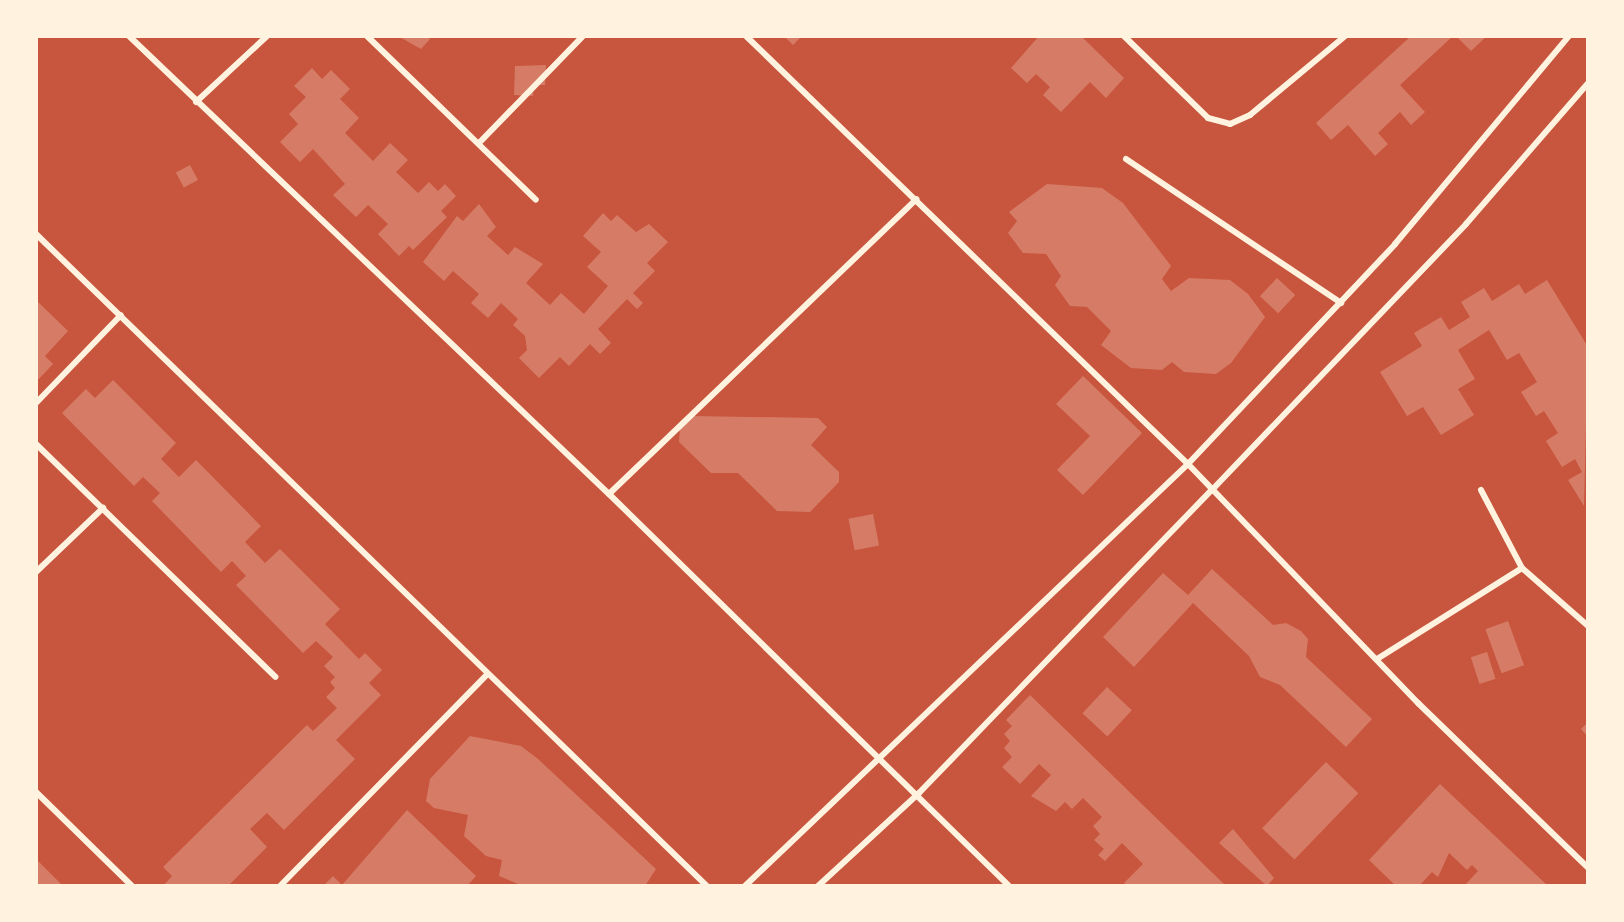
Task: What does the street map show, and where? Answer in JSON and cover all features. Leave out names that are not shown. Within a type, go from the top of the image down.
[{"type":"street","points":[[129,36],[919,793],[1009,886]]},
{"type":"street","points":[[196,102],[267,36]]},
{"type":"street","points":[[367,36],[536,200]]},
{"type":"street","points":[[479,143],[583,36]]},
{"type":"street","points":[[746,36],[917,199],[1188,464],[1211,491],[1377,659],[1588,868]]},
{"type":"street","points":[[1124,36],[1208,118],[1230,124],[1250,115],[1345,36]]},
{"type":"street","points":[[745,886],[883,760],[1188,464],[1341,303],[1569,36]]},
{"type":"street","points":[[818,886],[919,793],[1211,491],[1466,224],[1588,83]]},
{"type":"street","points":[[1126,159],[1341,303]]},
{"type":"street","points":[[609,494],[917,199]]},
{"type":"street","points":[[36,234],[486,676],[707,886]]},
{"type":"street","points":[[36,403],[121,315]]},
{"type":"street","points":[[36,444],[276,677]]},
{"type":"street","points":[[1481,490],[1522,568],[1588,626]]},
{"type":"street","points":[[36,572],[104,508]]},
{"type":"street","points":[[1377,659],[1522,568]]},
{"type":"street","points":[[280,886],[486,676]]},
{"type":"street","points":[[36,792],[132,886]]},
{"type":"building","points":[[398,36],[427,36],[430,39],[421,49]]},
{"type":"building","points":[[784,36],[802,36],[793,45]]},
{"type":"building","points":[[1039,36],[1081,36],[1124,78],[1106,98],[1090,82],[1061,112],[1043,95],[1050,87],[1036,74],[1027,83],[1011,68]]},
{"type":"building","points":[[1411,36],[1453,36],[1400,85],[1425,112],[1411,125],[1400,112],[1378,133],[1388,144],[1375,156],[1348,125],[1331,140],[1316,123]]},
{"type":"building","points":[[1456,36],[1487,36],[1471,51]]},
{"type":"building","points":[[546,65],[545,85],[534,85],[533,96],[514,95],[515,66]]},
{"type":"building","points":[[312,68],[322,79],[331,70],[350,89],[340,99],[359,118],[345,133],[373,161],[390,143],[408,160],[396,172],[418,193],[429,182],[438,191],[445,184],[456,196],[441,211],[447,217],[413,250],[409,246],[399,256],[378,234],[388,224],[368,205],[356,217],[333,195],[345,184],[313,149],[300,162],[280,142],[298,124],[289,114],[306,97],[294,86]]},
{"type":"building","points":[[190,165],[198,180],[184,188],[176,173]]},
{"type":"building","points":[[1047,184],[1102,188],[1123,203],[1171,266],[1162,279],[1171,291],[1189,278],[1230,280],[1248,294],[1265,317],[1231,363],[1216,374],[1184,372],[1172,362],[1162,370],[1131,368],[1101,345],[1111,331],[1087,307],[1070,306],[1055,285],[1061,276],[1046,254],[1023,253],[1008,233],[1017,221],[1009,212]]},
{"type":"building","points":[[479,204],[496,227],[487,236],[508,255],[515,247],[543,264],[526,283],[550,305],[561,293],[584,314],[608,286],[587,267],[601,252],[583,236],[603,213],[611,221],[617,215],[636,232],[649,224],[668,242],[647,263],[655,271],[633,293],[643,303],[637,309],[627,299],[598,329],[611,343],[600,354],[590,344],[569,366],[560,357],[539,378],[519,358],[527,350],[525,336],[513,325],[518,319],[501,303],[488,318],[471,303],[479,294],[453,271],[444,281],[423,262],[457,216],[463,221]]},
{"type":"building","points":[[1277,278],[1295,295],[1278,313],[1260,296]]},
{"type":"building","points":[[1547,280],[1588,347],[1584,506],[1568,480],[1582,472],[1575,459],[1562,467],[1546,441],[1558,433],[1544,411],[1536,416],[1521,392],[1537,382],[1519,353],[1507,360],[1489,330],[1458,350],[1475,379],[1458,389],[1474,415],[1441,435],[1423,407],[1407,416],[1380,372],[1422,346],[1414,333],[1441,317],[1449,330],[1470,317],[1461,302],[1484,288],[1492,301],[1519,284],[1525,294]]},
{"type":"building","points":[[36,300],[68,331],[45,356],[53,364],[36,382]]},
{"type":"building","points":[[1083,376],[1142,433],[1083,495],[1057,470],[1090,436],[1056,404]]},
{"type":"building","points":[[113,380],[176,443],[161,459],[179,477],[196,460],[261,526],[245,542],[265,563],[280,549],[340,609],[325,624],[359,659],[365,653],[382,670],[369,683],[381,695],[336,740],[355,759],[284,830],[267,813],[250,829],[267,847],[228,886],[163,886],[172,876],[163,867],[307,725],[313,731],[337,708],[326,697],[335,688],[330,682],[335,677],[324,666],[333,657],[316,641],[303,653],[236,585],[246,576],[232,561],[221,572],[152,501],[160,493],[143,477],[134,486],[62,413],[86,389],[95,398]]},
{"type":"building","points":[[691,416],[818,418],[827,427],[811,445],[839,472],[839,482],[810,512],[777,511],[738,473],[711,473],[679,442],[680,428]]},
{"type":"building","points":[[873,514],[879,545],[855,550],[848,519]]},
{"type":"building","points":[[1212,569],[1273,625],[1286,623],[1301,631],[1308,639],[1306,657],[1372,719],[1346,747],[1280,685],[1260,677],[1249,656],[1193,603],[1134,667],[1103,637],[1163,573],[1188,595]]},
{"type":"building","points":[[1508,621],[1524,665],[1502,673],[1485,629]]},
{"type":"building","points":[[1487,652],[1496,679],[1479,684],[1471,657]]},
{"type":"building","points":[[1107,687],[1132,710],[1107,737],[1082,713]]},
{"type":"building","points":[[1030,695],[1226,886],[1128,886],[1124,883],[1143,864],[1122,843],[1105,861],[1098,855],[1104,849],[1094,840],[1100,834],[1093,826],[1102,817],[1083,798],[1072,809],[1065,802],[1056,811],[1031,796],[1051,775],[1039,764],[1020,784],[1002,767],[1012,757],[1004,748],[1010,741],[1004,734],[1012,726],[1006,720]]},
{"type":"building","points":[[1588,722],[1588,737],[1581,729]]},
{"type":"building","points":[[470,736],[521,746],[538,759],[656,869],[645,886],[523,886],[499,876],[502,860],[486,856],[464,836],[468,815],[434,808],[426,801],[430,779]]},
{"type":"building","points":[[1326,762],[1358,793],[1294,859],[1262,828]]},
{"type":"building","points":[[1440,784],[1548,886],[1464,886],[1478,871],[1472,865],[1467,870],[1449,853],[1438,877],[1432,872],[1419,886],[1396,886],[1369,860]]},
{"type":"building","points":[[407,810],[476,876],[467,886],[323,886],[333,876],[342,885]]},
{"type":"building","points":[[1233,829],[1274,878],[1267,886],[1219,843]]},
{"type":"building","points":[[36,859],[63,886],[36,886]]}]
